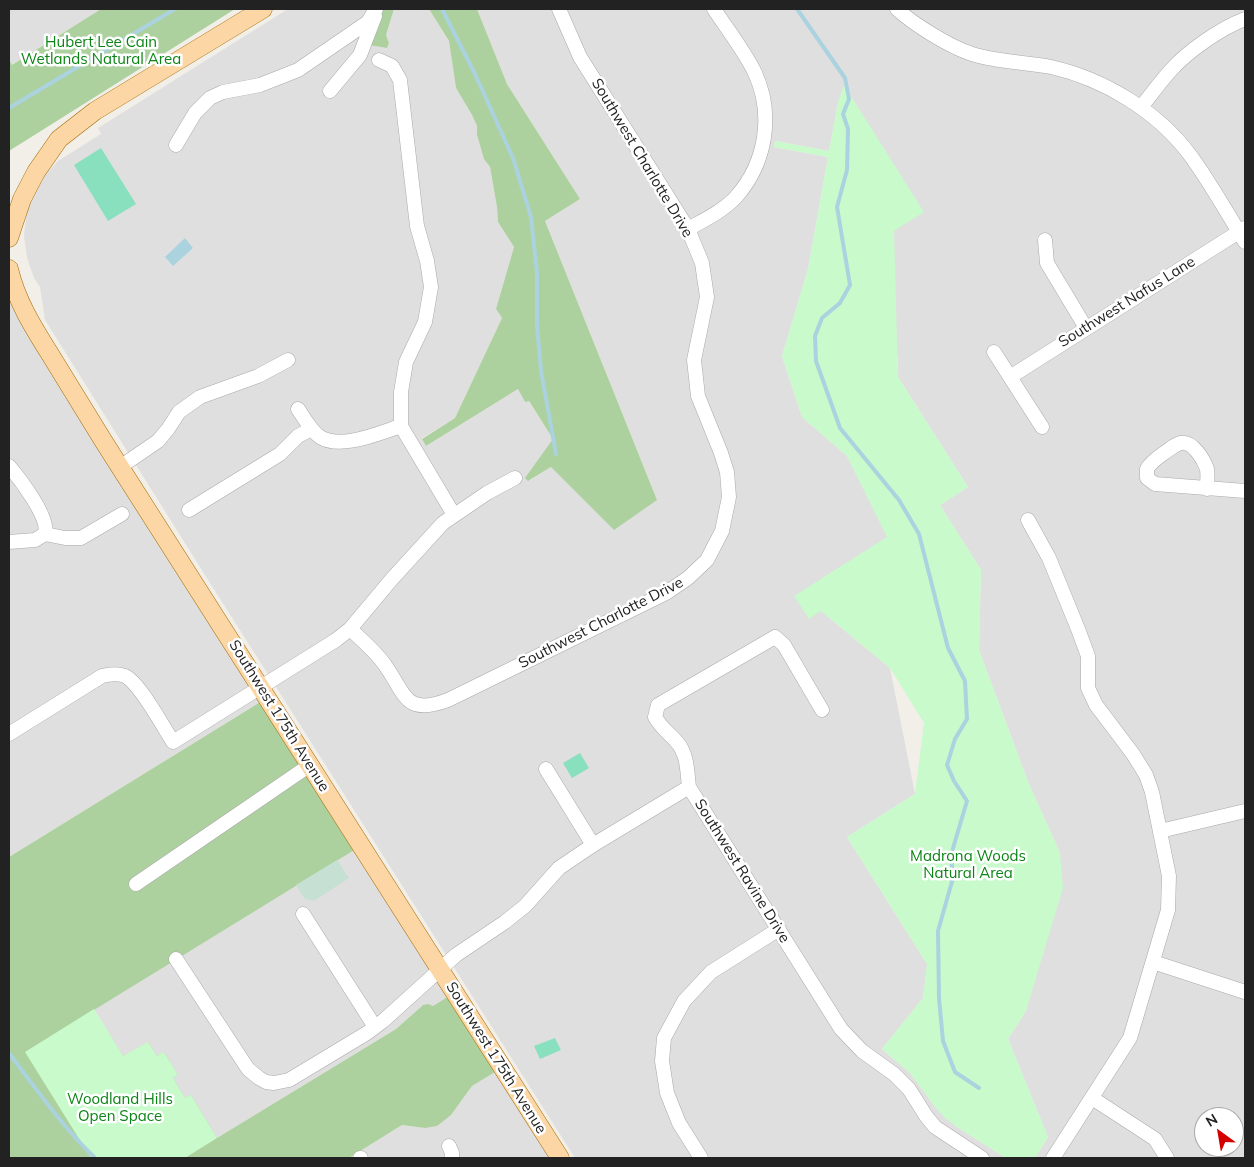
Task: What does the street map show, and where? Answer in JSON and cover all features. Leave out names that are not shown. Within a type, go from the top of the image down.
[{"type":"main road","points":[[9,238],[14,208],[59,139],[95,111],[263,9]]},
{"type":"main road","name":"Southwest 175th Avenue","points":[[9,269],[13,287],[21,306],[120,467],[560,1158]]},
{"type":"street","points":[[330,91],[360,55],[377,9]]},
{"type":"street","points":[[176,146],[195,113],[210,98],[223,92],[260,85],[298,70],[368,22],[377,9]]},
{"type":"street","name":"Southwest Charlotte Drive","points":[[350,629],[385,664],[406,698],[421,707],[432,706],[448,700],[666,593],[688,578],[707,560],[722,532],[729,496],[726,472],[724,462],[698,396],[694,360],[707,297],[702,263],[688,229],[580,57],[559,9]]},
{"type":"street","points":[[688,229],[712,215],[735,198],[754,172],[763,146],[766,124],[763,98],[754,73],[714,9]]},
{"type":"street","points":[[897,9],[936,36],[971,53],[1051,68],[1082,77],[1141,107],[1168,130],[1190,155],[1243,234]]},
{"type":"street","points":[[1141,107],[1171,69],[1205,41],[1245,19]]},
{"type":"street","points":[[379,60],[392,66],[400,80],[417,226],[427,261],[431,287],[425,322],[411,349],[405,369],[400,407],[401,426],[454,515]]},
{"type":"street","name":"Southwest Nafus Lane","points":[[1010,377],[1086,328],[1243,234]]},
{"type":"street","points":[[1045,240],[1047,263],[1086,328]]},
{"type":"street","points":[[994,352],[1042,427]]},
{"type":"street","points":[[120,467],[158,441],[179,412],[200,397],[258,376],[288,360]]},
{"type":"street","points":[[298,409],[311,429],[319,437],[328,441],[344,442],[401,426]]},
{"type":"street","points":[[189,510],[280,454],[298,436],[311,429]]},
{"type":"street","points":[[1207,489],[1208,474],[1205,465],[1192,446],[1187,443],[1176,445],[1154,460],[1147,469],[1147,478],[1155,484],[1207,489],[1245,491]]},
{"type":"street","points":[[9,466],[18,476],[44,518],[47,529],[45,534],[35,540],[9,542]]},
{"type":"street","points":[[9,734],[102,676],[113,674],[122,675],[134,683],[173,742],[327,648],[350,629],[434,532],[454,515],[515,478]]},
{"type":"street","points":[[45,534],[65,538],[81,538],[122,514]]},
{"type":"street","points":[[1028,520],[1049,558],[1088,656],[1088,688],[1096,705],[1146,775],[1152,792],[1169,876],[1168,910],[1130,1038],[1053,1158]]},
{"type":"street","points":[[689,787],[685,754],[675,739],[661,728],[654,717],[658,706],[775,637],[784,645],[822,710]]},
{"type":"street","points":[[136,884],[310,765]]},
{"type":"street","points":[[546,770],[593,845]]},
{"type":"street","name":"Southwest Ravine Drive","points":[[176,959],[248,1069],[266,1082],[274,1083],[289,1080],[375,1027],[456,955],[525,906],[559,868],[593,845],[689,787],[841,1029],[862,1051],[894,1074],[910,1089],[935,1127],[982,1158]]},
{"type":"street","points":[[1160,831],[1245,811]]},
{"type":"street","points":[[304,914],[375,1027]]},
{"type":"street","points":[[701,1158],[679,1123],[667,1093],[662,1061],[664,1038],[684,1001],[711,972],[779,930]]},
{"type":"street","points":[[1153,962],[1245,992]]},
{"type":"street","points":[[1092,1098],[1155,1139],[1167,1158]]},
{"type":"shaded area","points":[[9,9],[101,9],[12,65],[9,59]]},
{"type":"shaded area","points":[[288,9],[380,9],[370,45],[387,48],[389,43],[386,35],[394,9],[429,9],[449,41],[456,88],[477,126],[477,135],[484,158],[490,167],[498,222],[514,247],[496,309],[502,318],[455,418],[422,438],[426,446],[518,389],[525,402],[528,400],[553,439],[529,481],[551,467],[657,500],[545,221],[580,199],[507,84],[477,9],[1245,9],[1245,1158],[1035,1158],[1048,1137],[1008,1039],[1026,1011],[1060,853],[1028,782],[979,650],[981,570],[940,505],[968,487],[898,377],[898,361],[845,86],[838,102],[829,151],[775,141],[774,147],[828,157],[808,269],[782,356],[802,417],[847,456],[888,537],[821,611],[890,668],[915,794],[847,837],[927,964],[923,998],[882,1049],[910,1073],[936,1108],[957,1127],[1006,1158],[575,1158],[45,320],[40,287],[34,278],[27,258],[24,235],[27,211],[31,198],[42,178],[58,161],[101,134],[98,128]]},
{"type":"shaded area","points":[[9,300],[262,701],[9,857]]},
{"type":"shaded area","points":[[356,849],[449,996],[433,1006],[423,1005],[396,1029],[217,1138],[191,1096],[185,1098],[172,1078],[178,1075],[163,1052],[157,1056],[147,1042],[123,1056],[94,1009]]},
{"type":"shaded area","points":[[495,1072],[551,1158],[349,1158],[402,1125],[425,1128],[451,1115],[472,1086]]},
{"type":"green space","name":"Hubert Lee Cain Wetlands Natural Area","points":[[101,9],[235,9],[9,151],[9,59],[12,65]]},
{"type":"green space","points":[[380,9],[394,9],[386,35],[389,43],[387,48],[369,45]]},
{"type":"green space","points":[[429,9],[477,9],[507,84],[580,199],[545,221],[657,500],[614,530],[551,467],[528,481],[525,478],[553,439],[529,401],[525,402],[518,389],[426,446],[422,439],[455,418],[502,318],[496,309],[514,247],[498,222],[490,167],[484,159],[477,135],[477,126],[456,88],[449,41]]},
{"type":"green space","name":"Madrona Woods Natural Area","points":[[844,85],[924,212],[894,231],[898,377],[968,487],[940,505],[981,570],[979,650],[1028,782],[1060,853],[1063,888],[1026,1011],[1008,1039],[1048,1137],[1035,1158],[1006,1158],[957,1127],[936,1108],[910,1073],[882,1049],[923,998],[927,964],[847,837],[915,794],[924,723],[890,668],[821,611],[809,619],[794,596],[887,537],[847,456],[802,417],[782,356],[808,269],[828,157],[774,147],[775,141],[829,151],[838,102]]},
{"type":"green space","points":[[101,148],[136,204],[108,221],[74,165]]},
{"type":"green space","points":[[262,701],[356,849],[94,1010],[123,1056],[148,1042],[157,1056],[164,1052],[178,1075],[173,1078],[185,1098],[191,1095],[217,1138],[396,1029],[423,1005],[433,1006],[449,996],[495,1072],[472,1086],[451,1115],[437,1126],[425,1128],[402,1125],[349,1158],[9,1158],[9,857]]},
{"type":"green space","points":[[580,753],[589,768],[572,778],[563,763]]},
{"type":"green space","points":[[337,860],[349,878],[314,901],[304,898],[296,885]]},
{"type":"green space","name":"Woodland Hills Open Space","points":[[94,1009],[123,1056],[148,1042],[157,1056],[164,1052],[178,1075],[173,1078],[185,1098],[191,1095],[217,1138],[185,1158],[91,1158],[25,1052]]},
{"type":"green space","points":[[555,1038],[561,1050],[540,1059],[534,1046]]},
{"type":"water","points":[[185,238],[193,248],[173,266],[165,257]]},
{"type":"waterway","points":[[9,108],[175,9]]},
{"type":"waterway","points":[[442,9],[475,74],[513,158],[531,217],[537,273],[537,325],[541,371],[556,454]]},
{"type":"waterway","points":[[797,9],[845,78],[849,99],[843,114],[848,129],[847,170],[837,207],[850,285],[840,303],[822,318],[815,336],[816,361],[840,428],[899,500],[919,534],[948,648],[965,681],[967,719],[955,739],[947,765],[954,781],[967,801],[951,855],[953,878],[938,931],[939,998],[943,1041],[955,1072],[979,1088]]},
{"type":"waterway","points":[[9,1053],[60,1120],[95,1158]]}]
